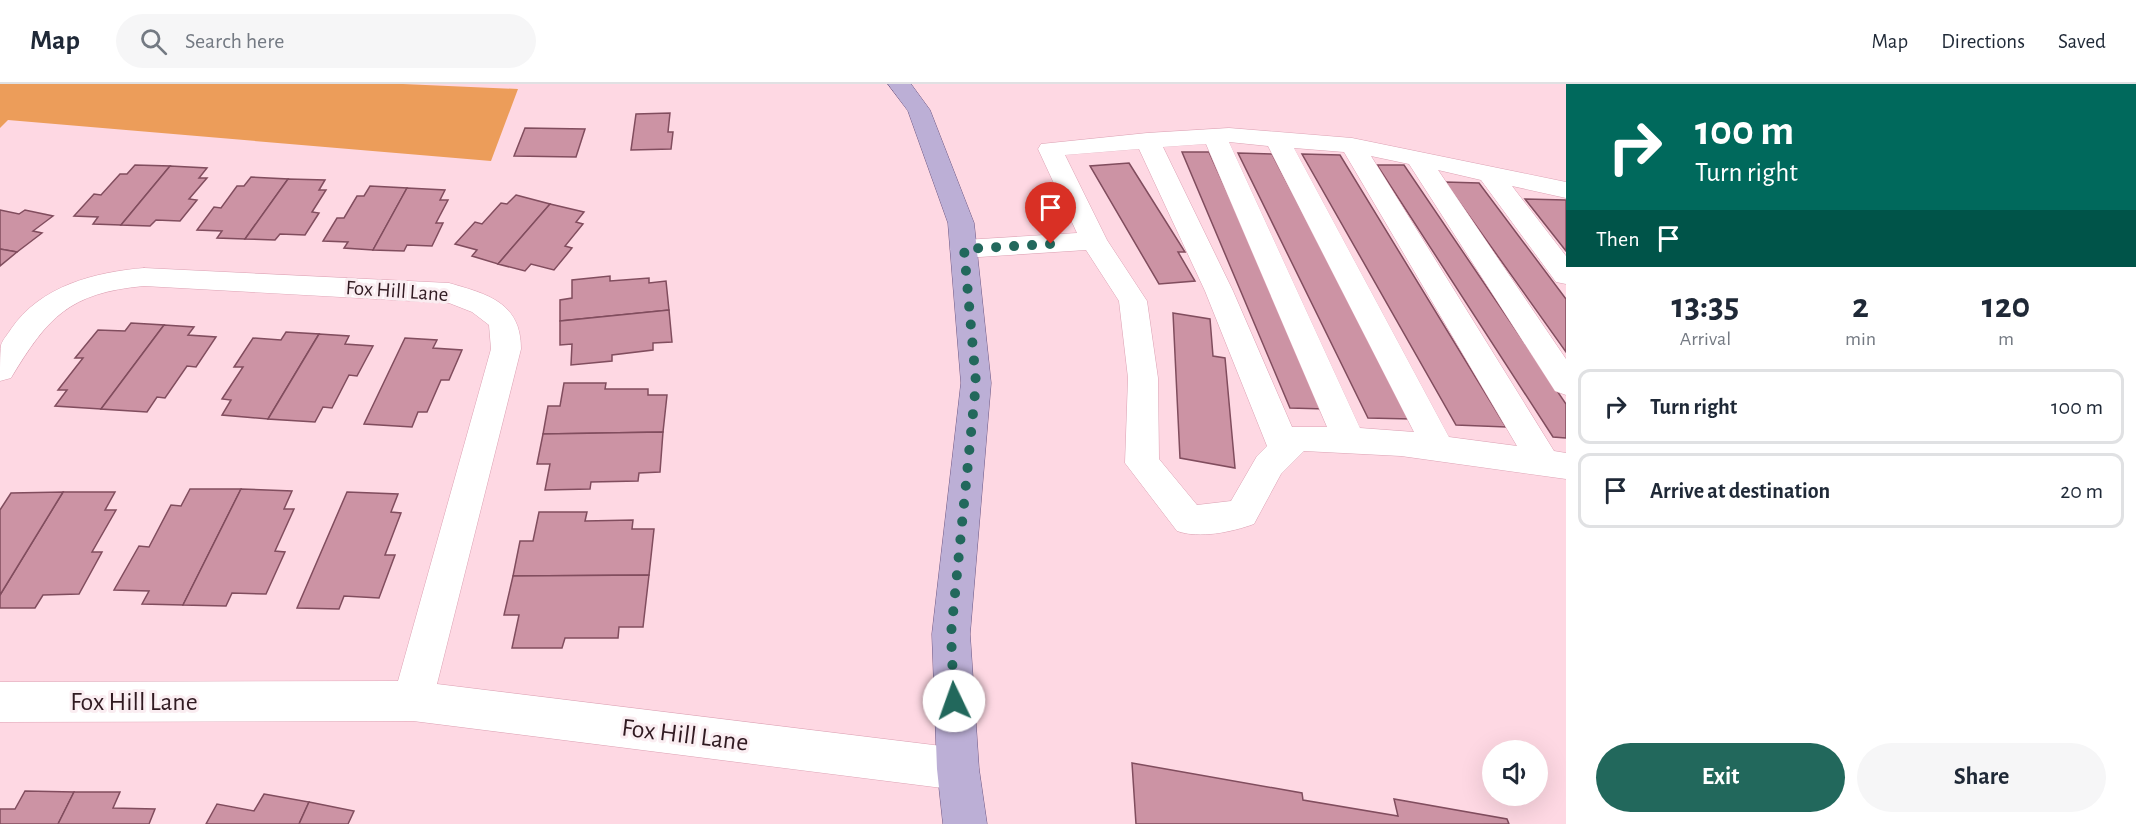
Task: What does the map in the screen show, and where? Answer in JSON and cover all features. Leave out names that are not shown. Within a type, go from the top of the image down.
[{"type":"main road","points":[[899,84],[919,110],[961,222],[976,383],[951,634],[957,769],[965,824]]},
{"type":"street","points":[[1214,136],[1350,441]]},
{"type":"street","points":[[1555,465],[1401,443],[1297,438],[1269,465],[1242,514],[1189,520],[1142,463],[1143,378],[1133,302],[1094,242],[1050,148],[1214,136],[1352,145],[1566,190]]},
{"type":"street","points":[[1277,139],[1439,448]]},
{"type":"street","points":[[1147,140],[1219,291],[1285,450]]},
{"type":"street","points":[[1352,145],[1555,465]]},
{"type":"street","points":[[1418,158],[1566,383]]},
{"type":"street","points":[[1488,172],[1566,275]]},
{"type":"street","points":[[964,249],[1094,242]]},
{"type":"street","name":"Fox Hill Lane","points":[[0,370],[30,326],[57,303],[83,290],[116,279],[144,277],[449,293],[472,299],[491,310],[505,327],[506,349],[412,701]]},
{"type":"street","name":"Fox Hill Lane","points":[[0,702],[412,701],[957,769]]},
{"type":"shaded area","points":[[0,84],[403,84],[518,89],[491,161],[8,120],[0,128]]},
{"type":"building","points":[[670,113],[668,132],[673,132],[671,149],[631,150],[636,114]]},
{"type":"building","points":[[525,128],[585,129],[576,157],[514,156]]},
{"type":"building","points":[[1182,152],[1209,152],[1325,409],[1290,408]]},
{"type":"building","points":[[1238,153],[1272,154],[1411,419],[1368,418]]},
{"type":"building","points":[[1302,154],[1340,155],[1506,427],[1456,425]]},
{"type":"building","points":[[1129,163],[1185,252],[1178,252],[1195,281],[1159,284],[1090,166]]},
{"type":"building","points":[[135,165],[170,166],[121,225],[93,224],[98,217],[74,216],[94,194],[101,195],[120,174],[127,174]]},
{"type":"building","points":[[1377,165],[1404,165],[1566,404],[1566,438],[1553,437]]},
{"type":"building","points":[[170,166],[207,168],[199,178],[207,178],[189,199],[197,200],[180,221],[156,220],[150,226],[121,225]]},
{"type":"building","points":[[251,177],[288,179],[245,239],[217,238],[222,231],[197,230],[214,207],[221,208],[237,186],[244,186]]},
{"type":"building","points":[[288,179],[325,180],[319,190],[326,190],[312,212],[319,213],[305,235],[280,234],[275,240],[245,239]]},
{"type":"building","points":[[1445,182],[1479,183],[1566,299],[1566,352]]},
{"type":"building","points":[[370,186],[407,188],[373,250],[344,248],[348,242],[323,241],[337,218],[344,218],[357,196],[364,196]]},
{"type":"building","points":[[407,188],[445,190],[440,200],[448,200],[436,223],[443,223],[432,246],[407,245],[404,251],[373,250]]},
{"type":"building","points":[[516,195],[550,204],[498,264],[472,256],[477,250],[455,244],[475,222],[482,224],[501,203],[507,204]]},
{"type":"building","points":[[1525,199],[1566,200],[1566,251]]},
{"type":"building","points":[[550,204],[584,212],[576,222],[583,224],[565,246],[572,248],[554,270],[531,264],[525,271],[498,264]]},
{"type":"building","points":[[0,210],[19,214],[25,210],[53,216],[33,231],[42,233],[17,252],[0,249]]},
{"type":"building","points":[[0,249],[17,252],[0,266]]},
{"type":"building","points":[[610,276],[610,281],[649,278],[649,283],[666,281],[669,310],[560,321],[560,300],[572,298],[572,280]]},
{"type":"building","points":[[669,310],[672,342],[653,343],[653,350],[612,355],[612,361],[571,365],[572,344],[560,345],[560,321]]},
{"type":"building","points":[[1173,313],[1210,319],[1213,356],[1225,358],[1235,468],[1180,458]]},
{"type":"building","points":[[131,323],[164,325],[101,409],[55,406],[67,390],[58,390],[83,358],[75,358],[98,330],[125,331]]},
{"type":"building","points":[[164,325],[194,327],[188,335],[216,337],[196,367],[187,366],[165,398],[157,397],[147,412],[101,409]]},
{"type":"building","points":[[286,332],[319,334],[268,419],[222,415],[231,400],[222,399],[243,367],[234,367],[253,338],[281,340]]},
{"type":"building","points":[[319,334],[349,336],[345,344],[373,346],[357,376],[349,375],[332,408],[323,407],[315,422],[268,419]]},
{"type":"building","points":[[405,338],[437,340],[433,348],[462,350],[449,380],[441,380],[427,412],[418,412],[412,427],[364,424]]},
{"type":"building","points":[[564,383],[606,383],[605,389],[648,389],[648,395],[667,395],[663,432],[543,434],[548,406],[560,406]]},
{"type":"building","points":[[663,432],[660,472],[639,473],[638,481],[591,482],[590,489],[545,490],[550,464],[537,464],[543,434]]},
{"type":"building","points":[[190,489],[241,489],[183,605],[142,604],[149,591],[114,590],[139,546],[149,547],[171,505],[181,506]]},
{"type":"building","points":[[241,489],[292,491],[284,509],[294,509],[275,551],[285,552],[266,594],[232,593],[226,606],[183,605]]},
{"type":"building","points":[[63,492],[115,492],[105,510],[116,510],[92,552],[102,552],[79,594],[43,595],[35,608],[0,608],[0,595]]},
{"type":"building","points":[[63,492],[0,595],[0,510],[11,493]]},
{"type":"building","points":[[347,492],[398,494],[391,512],[401,513],[385,555],[395,555],[379,598],[344,596],[339,609],[297,608]]},
{"type":"building","points":[[539,512],[587,512],[585,521],[633,520],[632,529],[654,529],[649,575],[513,576],[520,541],[533,541]]},
{"type":"building","points":[[649,575],[643,627],[619,627],[618,638],[565,638],[562,648],[512,648],[519,615],[504,615],[513,576]]},
{"type":"building","points":[[1132,763],[1302,793],[1303,800],[1398,816],[1394,799],[1507,819],[1509,824],[1136,824]]},
{"type":"building","points":[[25,791],[74,792],[58,824],[0,824],[0,809],[15,809]]},
{"type":"building","points":[[74,792],[120,792],[113,808],[155,809],[149,824],[58,824]]},
{"type":"building","points":[[264,794],[309,802],[299,824],[206,824],[217,804],[254,811]]},
{"type":"building","points":[[309,802],[354,811],[348,824],[299,824]]},
{"type":"route","points":[[954,701],[951,634],[976,383],[964,249],[1051,244]]}]
